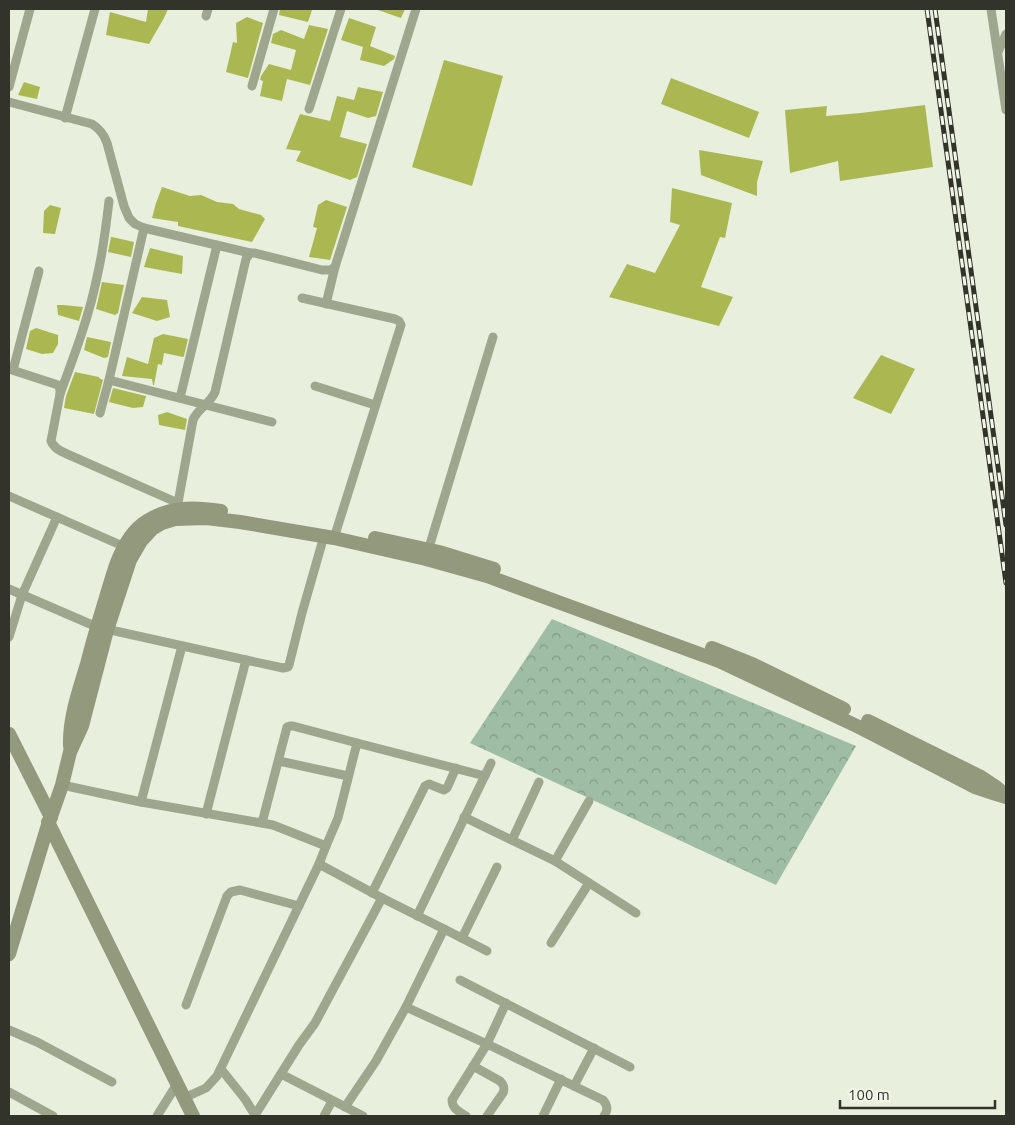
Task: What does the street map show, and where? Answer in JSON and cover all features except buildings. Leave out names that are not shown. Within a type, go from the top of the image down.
[{"type":"main road","points":[[102,629],[116,564],[134,532],[160,514],[177,510],[201,508],[241,513],[331,535],[482,565],[722,652],[752,664],[883,734],[988,781],[1006,796]]},
{"type":"main road","points":[[9,954],[48,822],[62,786],[70,752],[72,718],[102,629],[130,560],[141,541],[152,529],[177,510]]},
{"type":"main road","points":[[9,734],[48,822],[192,1115]]},
{"type":"main road","points":[[9,755],[48,822]]},
{"type":"street","points":[[9,86],[30,9]]},
{"type":"street","points":[[65,118],[95,9]]},
{"type":"street","points":[[252,86],[274,9]]},
{"type":"street","points":[[309,109],[341,9]]},
{"type":"street","points":[[326,304],[335,267],[416,9]]},
{"type":"street","points":[[991,9],[998,53],[1003,66],[1006,110]]},
{"type":"street","points":[[998,53],[1006,34]]},
{"type":"street","points":[[9,102],[92,124],[99,129],[104,134],[107,143],[124,206],[129,218],[135,224],[144,228],[250,253],[262,254],[322,270],[330,270],[335,267]]},
{"type":"street","points":[[109,201],[103,252],[97,279],[83,328],[60,394],[51,440],[58,450],[177,510],[193,420],[198,410],[215,392],[246,258],[250,253]]},
{"type":"street","points":[[100,413],[144,228]]},
{"type":"street","points":[[180,398],[217,245]]},
{"type":"street","points":[[39,271],[11,370],[58,385],[60,394]]},
{"type":"street","points":[[9,589],[102,629],[283,668],[288,667],[401,325],[395,319],[302,298]]},
{"type":"street","points":[[427,554],[493,337]]},
{"type":"street","points":[[108,380],[272,422]]},
{"type":"street","points":[[315,386],[375,405]]},
{"type":"street","points":[[9,496],[125,547]]},
{"type":"street","points":[[9,637],[22,595],[57,517]]},
{"type":"street","points":[[141,802],[182,646]]},
{"type":"street","points":[[206,814],[246,660]]},
{"type":"street","points":[[262,823],[285,730],[290,726],[485,776]]},
{"type":"street","points":[[184,1098],[206,1088],[221,1069],[319,864],[338,818],[357,743]]},
{"type":"street","points":[[278,761],[348,776]]},
{"type":"street","points":[[417,916],[491,763]]},
{"type":"street","points":[[372,894],[424,786],[430,784],[444,790],[447,788],[456,768]]},
{"type":"street","points":[[512,840],[540,782]]},
{"type":"street","points":[[62,786],[262,823],[281,828],[326,846]]},
{"type":"street","points":[[555,861],[590,801]]},
{"type":"street","points":[[464,817],[555,861],[636,913]]},
{"type":"street","points":[[319,864],[372,894],[487,951]]},
{"type":"street","points":[[462,938],[498,867]]},
{"type":"street","points":[[551,943],[589,883]]},
{"type":"street","points":[[186,1005],[230,892],[240,890],[299,906]]},
{"type":"street","points":[[221,1069],[256,1115],[315,1023],[382,898]]},
{"type":"street","points":[[345,1106],[376,1061],[406,1007],[444,929]]},
{"type":"street","points":[[460,980],[630,1067]]},
{"type":"street","points":[[466,1116],[454,1108],[452,1100],[487,1044],[506,1003]]},
{"type":"street","points":[[406,1007],[603,1100],[607,1104],[608,1110],[604,1116]]},
{"type":"street","points":[[9,1030],[37,1042],[112,1082]]},
{"type":"street","points":[[574,1086],[594,1048]]},
{"type":"street","points":[[473,1066],[503,1084],[503,1093],[487,1116]]},
{"type":"street","points":[[281,1074],[332,1102],[345,1106],[363,1116]]},
{"type":"street","points":[[543,1116],[561,1079]]},
{"type":"street","points":[[157,1116],[177,1084]]},
{"type":"street","points":[[9,1092],[53,1116]]},
{"type":"street","points":[[324,1116],[332,1102]]},
{"type":"green space","points":[[552,619],[856,746],[776,885],[470,743]]},
{"type":"railway","points":[[927,9],[1006,583]]},
{"type":"railway","points":[[935,9],[1006,525]]}]
